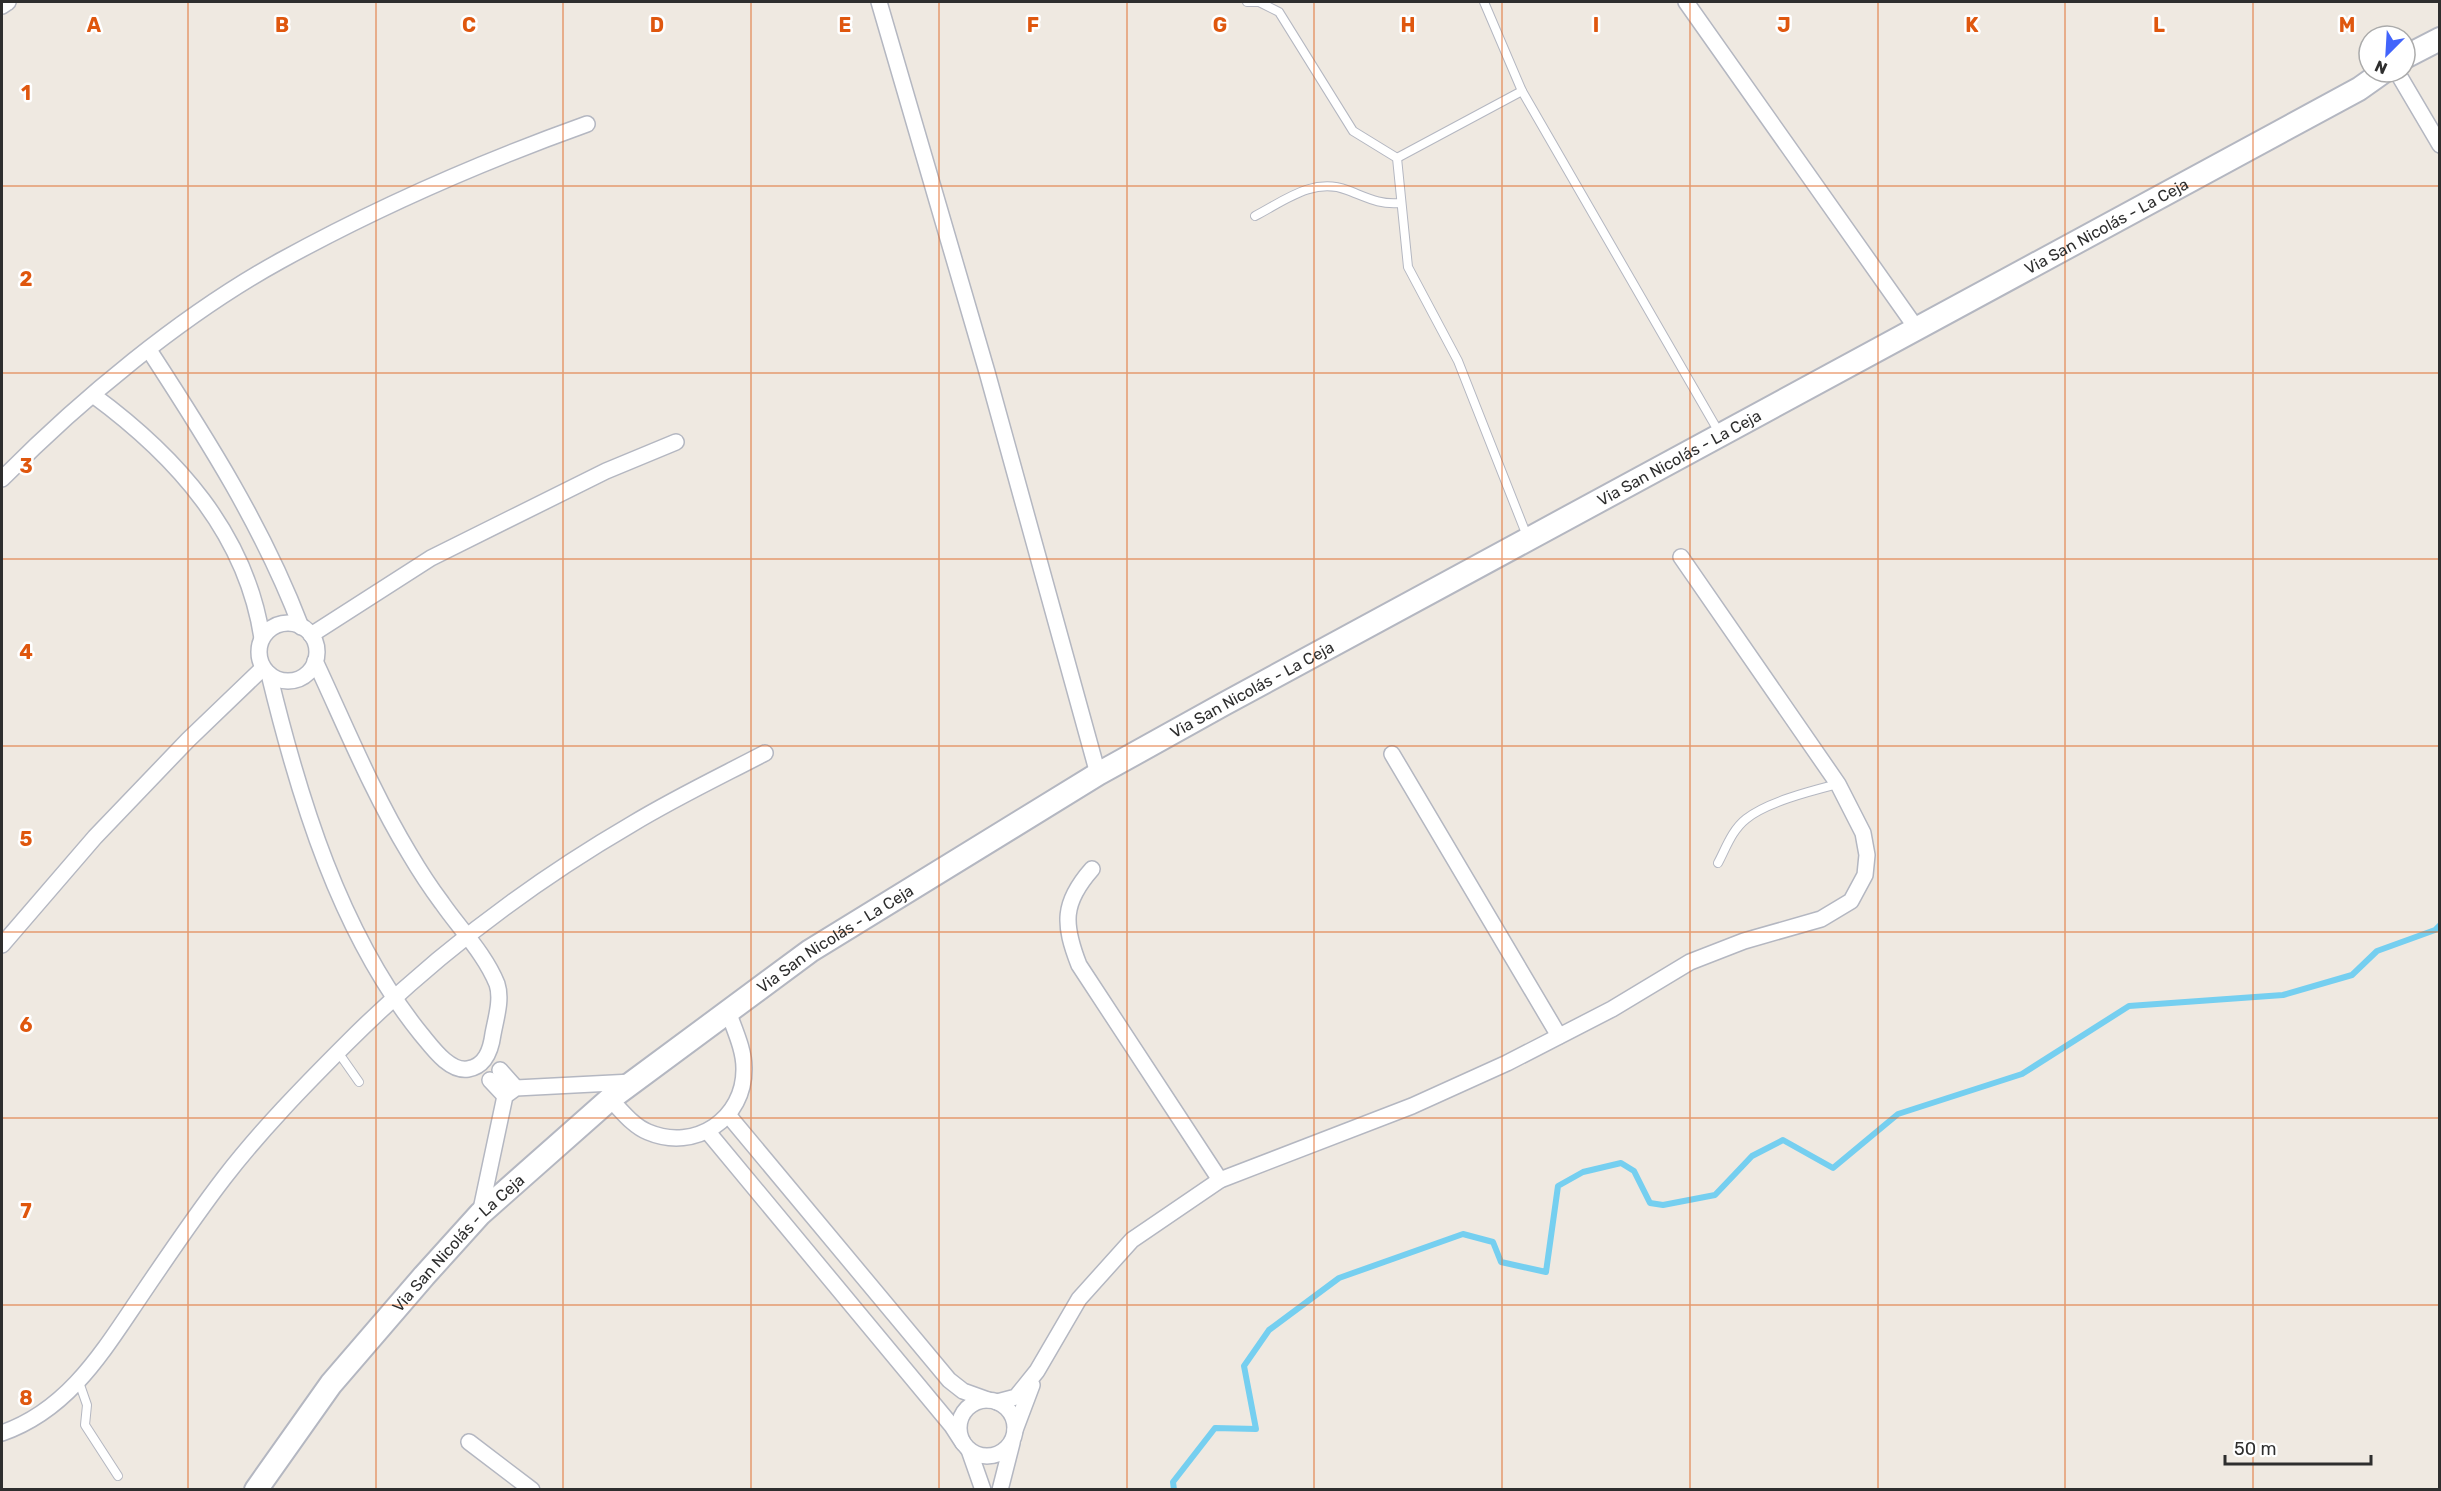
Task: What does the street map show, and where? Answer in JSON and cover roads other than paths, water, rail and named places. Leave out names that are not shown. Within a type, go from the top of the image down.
[{"type":"street","points":[[2,6],[8,2]]},
{"type":"street","points":[[879,2],[983,360],[1098,774]]},
{"type":"street","points":[[1686,2],[1917,329]]},
{"type":"street","points":[[2417,51],[2439,39]]},
{"type":"street","name":"Via San Nicolás - La Ceja","points":[[256,1490],[331,1384],[480,1214],[610,1099],[810,951],[1098,774],[2366,84]]},
{"type":"street","points":[[2404,84],[2439,145]]},
{"type":"street","points":[[2,479],[93,395],[149,350],[234,289],[279,261],[384,207],[512,151],[587,124]]},
{"type":"street","points":[[149,350],[234,484],[281,574],[316,652],[315,661],[304,676],[296,680],[277,679],[266,671]]},
{"type":"street","points":[[93,395],[165,453],[210,511],[246,576],[257,608],[262,638],[259,653],[314,832],[346,908],[394,1000],[426,1040],[451,1064],[466,1069],[488,1068]]},
{"type":"street","points":[[306,631],[431,558],[606,471],[676,442]]},
{"type":"street","points":[[983,1490],[960,1435],[960,1418],[971,1405],[1016,1397],[1037,1371],[1079,1299],[1132,1240],[1220,1180],[1412,1106],[1507,1063],[1612,1009],[1690,962],[1744,940],[1821,920],[1851,901],[1865,875],[1867,855],[1863,832],[1838,784],[1681,558]]},
{"type":"street","points":[[262,638],[275,626],[292,624],[306,631]]},
{"type":"street","points":[[315,661],[395,828],[441,903],[467,936],[494,978],[499,992],[488,1068]]},
{"type":"street","points":[[2,945],[94,837],[188,740],[266,671]]},
{"type":"street","points":[[2,1433],[18,1428],[54,1406],[79,1382],[108,1346],[190,1224],[225,1177],[262,1133],[338,1052],[394,1000],[467,936],[542,882],[631,824],[765,753]]},
{"type":"street","points":[[1392,754],[1559,1036]]},
{"type":"street","points":[[1092,869],[1077,885],[1068,908],[1072,948],[1079,966],[1220,1180]]},
{"type":"street","points":[[610,1099],[628,1118],[648,1132],[682,1137],[708,1132],[729,1116],[736,1103],[744,1069],[740,1046],[728,1011]]},
{"type":"street","points":[[488,1068],[510,1092]]},
{"type":"street","points":[[510,1092],[632,1082]]},
{"type":"street","points":[[480,1214],[510,1092]]},
{"type":"street","points":[[708,1132],[952,1426],[966,1447],[985,1456],[994,1455],[1008,1446],[1014,1434],[1010,1413],[992,1401],[963,1391],[949,1380],[729,1116]]},
{"type":"street","points":[[1000,1490],[1014,1434],[1037,1371]]},
{"type":"street","points":[[470,1442],[532,1490]]},
{"type":"lane","points":[[1247,2],[1260,2],[1279,12],[1353,131],[1397,158]]},
{"type":"lane","points":[[1484,2],[1522,91],[1721,435]]},
{"type":"lane","points":[[1397,158],[1522,91]]},
{"type":"lane","points":[[1397,158],[1408,267],[1415,286],[1458,361],[1528,539]]},
{"type":"lane","points":[[1255,216],[1311,187],[1325,185],[1345,189],[1385,204],[1400,203]]},
{"type":"lane","points":[[1718,863],[1734,832],[1745,820],[1757,812],[1838,784]]},
{"type":"lane","points":[[338,1052],[358,1082]]},
{"type":"lane","points":[[79,1382],[87,1405],[85,1425],[118,1476]]},
{"type":"waterway","points":[[1174,1490],[1173,1482],[1215,1428],[1256,1429],[1244,1366],[1269,1330],[1339,1278],[1463,1234],[1493,1242],[1501,1262],[1546,1272],[1558,1186],[1583,1172],[1621,1163],[1634,1171],[1650,1203],[1663,1205],[1715,1195],[1752,1156],[1783,1140],[1833,1168],[1898,1114],[2022,1074],[2129,1006],[2283,995],[2352,975],[2377,951],[2435,930],[2440,925]]}]
